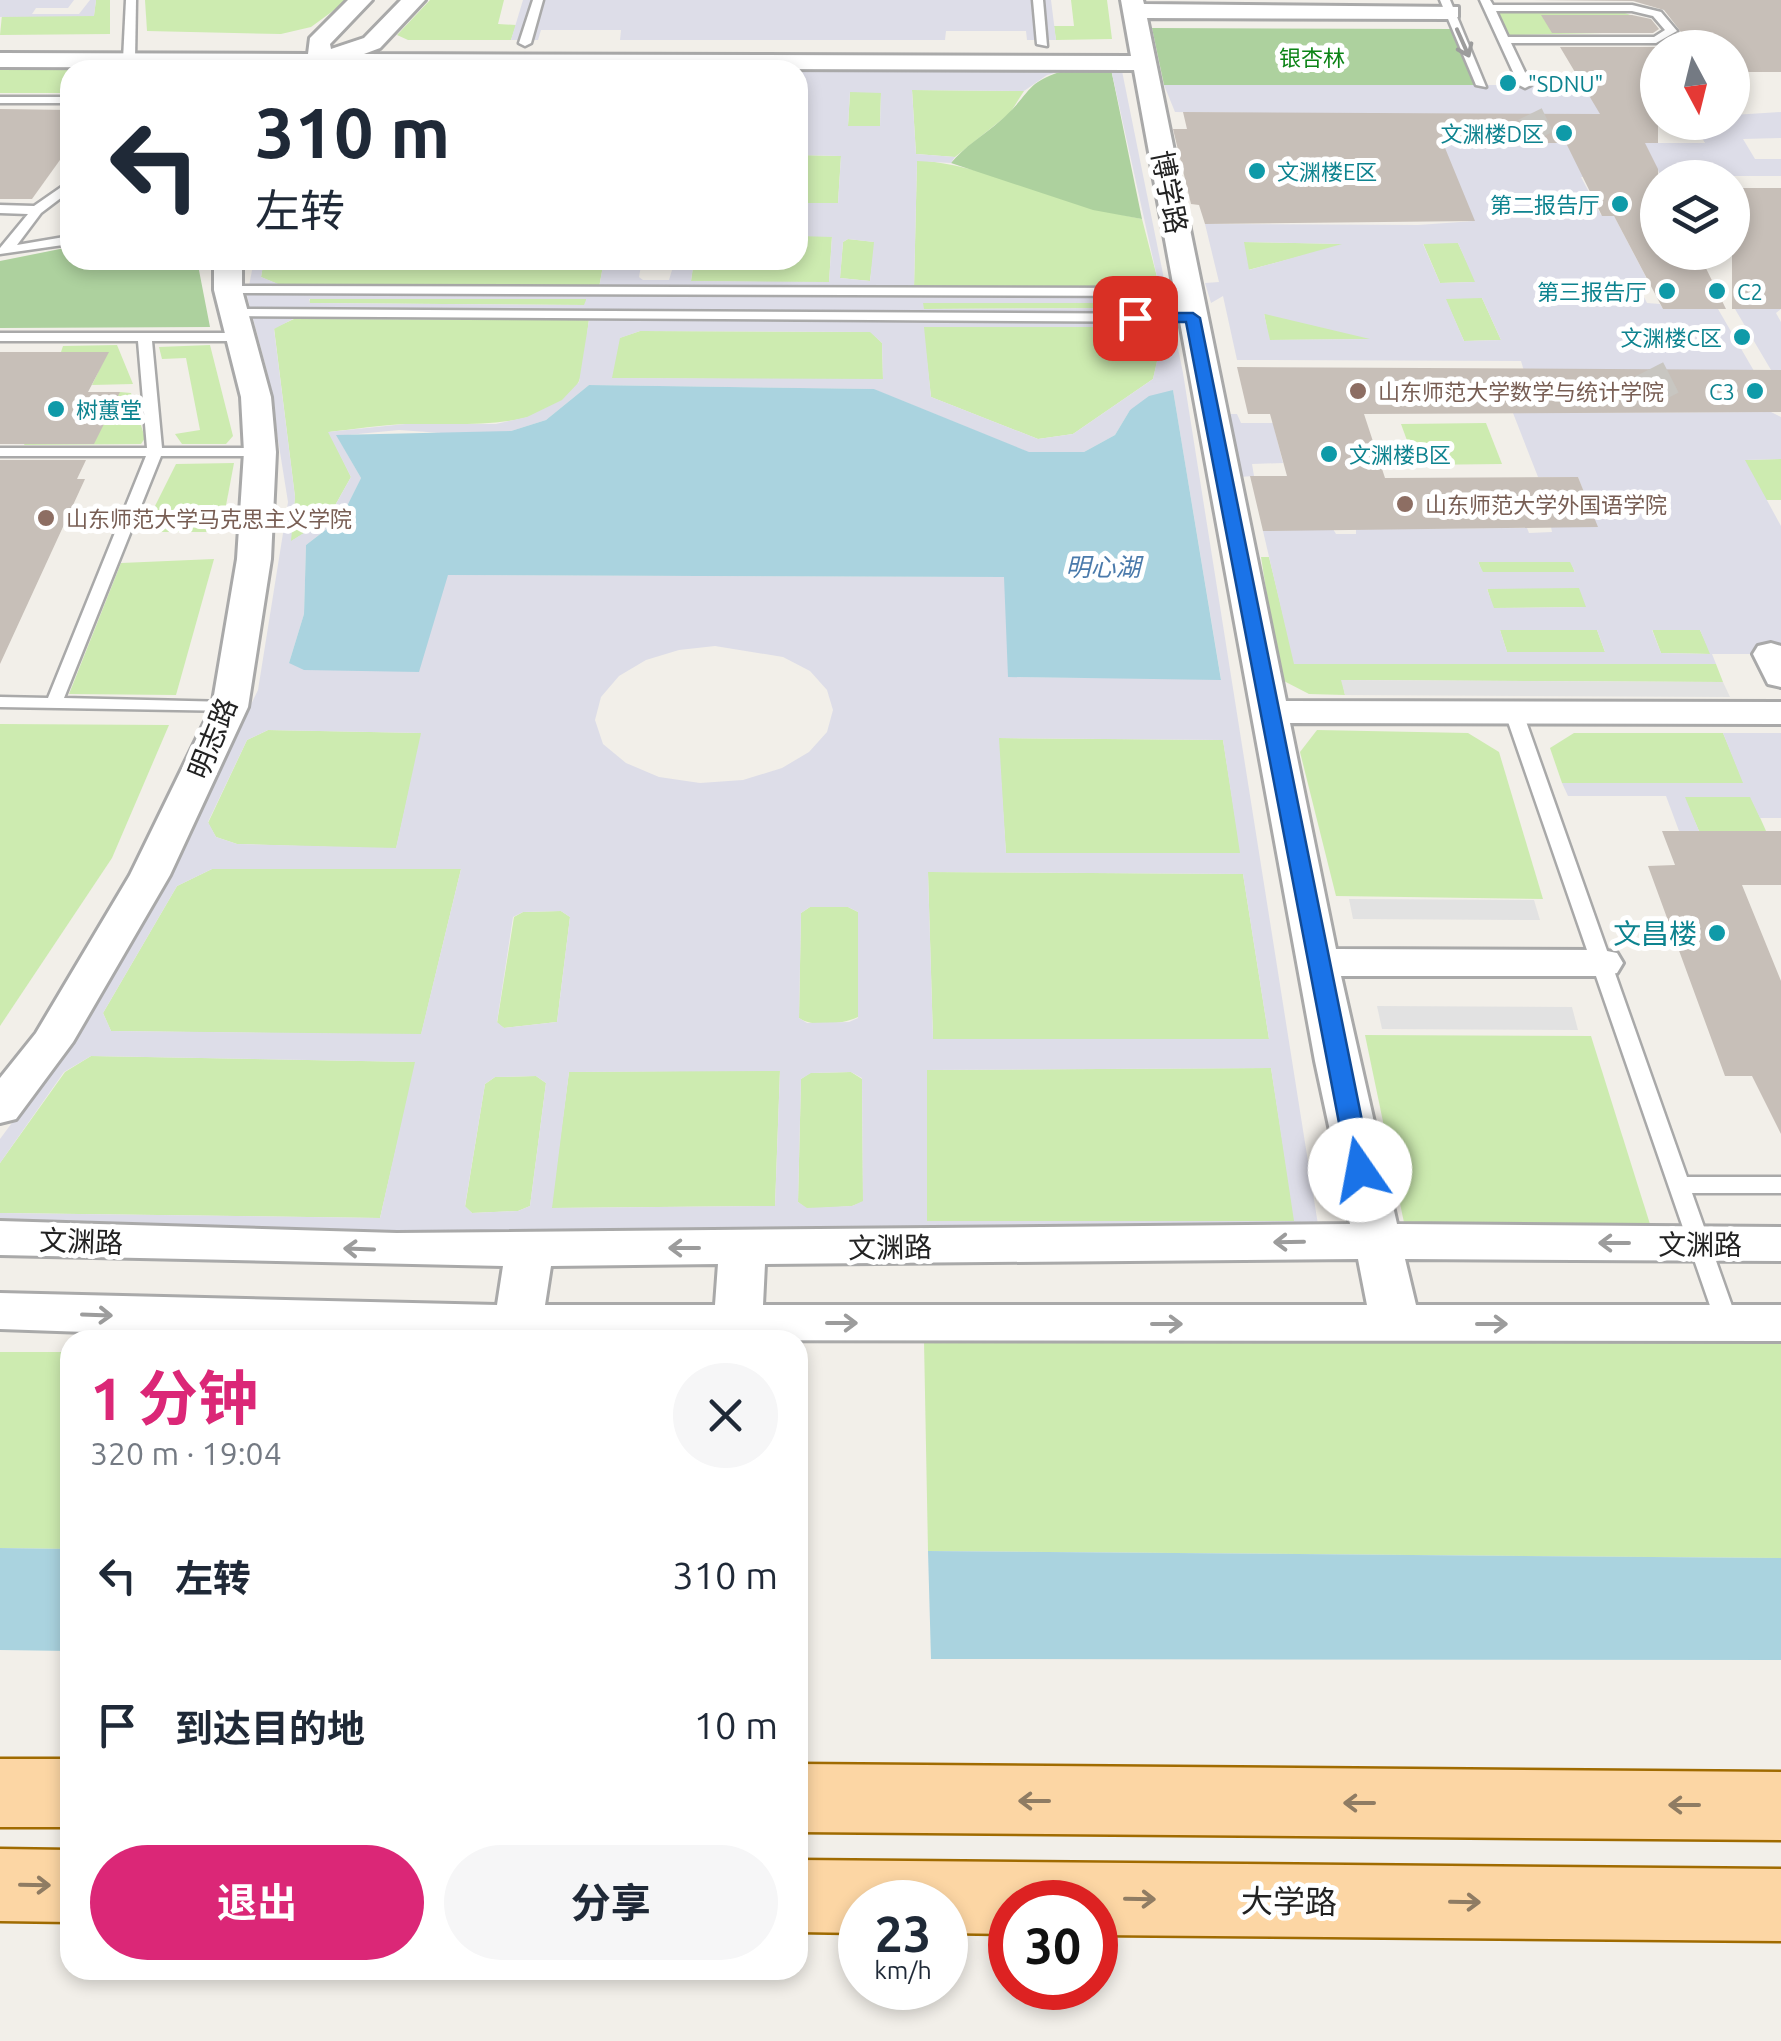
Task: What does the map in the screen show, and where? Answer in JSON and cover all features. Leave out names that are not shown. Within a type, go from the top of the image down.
[{"type":"main road","points":[[0,1793],[60,1793]]},
{"type":"main road","points":[[808,1798],[1781,1806]]},
{"type":"main road","points":[[0,1885],[60,1886]]},
{"type":"main road","name":"大学路","points":[[808,1896],[1781,1905]]},
{"type":"street","points":[[319,58],[361,0]]},
{"type":"street","points":[[372,43],[414,0]]},
{"type":"street","points":[[0,42],[130,52],[319,58],[1138,29],[1452,8]]},
{"type":"street","points":[[319,58],[372,43],[1042,44],[1138,29]]},
{"type":"street","name":"博学路","points":[[1138,29],[1181,305],[1270,712],[1375,1243],[1396,1325]]},
{"type":"street","points":[[0,60],[130,52]]},
{"type":"street","name":"明志路","points":[[0,1108],[52,1042],[150,875],[230,707],[254,558],[260,452],[256,397],[233,300]]},
{"type":"street","points":[[1270,712],[1781,714]]},
{"type":"street","points":[[1320,962],[1602,963]]},
{"type":"street","name":"文渊路","points":[[0,1238],[397,1250],[1781,1244]]},
{"type":"street","points":[[517,1330],[530,1248]]},
{"type":"street","points":[[737,1330],[743,1248]]},
{"type":"street","points":[[0,1311],[484,1330]]},
{"type":"street","points":[[808,1330],[1781,1323]]},
{"type":"lane","points":[[130,52],[131,0]]},
{"type":"lane","points":[[525,43],[538,0]]},
{"type":"lane","points":[[1038,0],[1042,44]]},
{"type":"lane","points":[[1452,8],[1482,85]]},
{"type":"lane","points":[[1504,40],[1656,40],[1672,31],[1657,14],[1632,8],[1486,8],[1526,85]]},
{"type":"lane","points":[[0,100],[60,100]]},
{"type":"lane","points":[[3,250],[37,210],[60,193]]},
{"type":"lane","points":[[0,210],[37,210]]},
{"type":"lane","points":[[0,234],[18,234]]},
{"type":"lane","points":[[3,250],[60,241]]},
{"type":"lane","points":[[233,300],[1181,305]]},
{"type":"lane","points":[[0,337],[145,337],[233,300],[1181,305]]},
{"type":"lane","points":[[54,704],[155,452],[145,337]]},
{"type":"lane","points":[[0,452],[260,452]]},
{"type":"lane","points":[[0,702],[230,707]]},
{"type":"lane","points":[[1514,713],[1727,1323]]},
{"type":"lane","points":[[1680,1185],[1781,1185]]},
{"type":"green space","points":[[96,0],[110,0],[110,34],[0,35],[2,15],[94,15]]},
{"type":"green space","points":[[145,0],[348,0],[311,27],[281,34],[147,31]]},
{"type":"green space","points":[[430,0],[504,0],[498,24],[516,25],[511,40],[408,40],[397,35]]},
{"type":"green space","points":[[1071,0],[1107,0],[1112,39],[1056,40],[1054,26],[1074,26]]},
{"type":"green space","points":[[1497,12],[1625,13],[1647,21],[1648,30],[1640,32],[1509,35]]},
{"type":"green space","name":"银杏林","points":[[1152,28],[1452,29],[1482,85],[1164,85]]},
{"type":"green space","points":[[0,62],[60,62],[60,93],[0,93]]},
{"type":"green space","points":[[1074,68],[1111,69],[1142,219],[1093,210],[951,163],[1011,111],[1030,88]]},
{"type":"green space","points":[[912,90],[1024,91],[1010,113],[955,157],[916,154]]},
{"type":"green space","points":[[850,92],[881,92],[880,126],[848,126]]},
{"type":"green space","points":[[808,155],[841,156],[838,203],[808,203]]},
{"type":"green space","points":[[917,160],[973,170],[1142,219],[1157,277],[1144,289],[914,288]]},
{"type":"green space","points":[[808,236],[832,236],[829,283],[691,281],[693,270],[808,270]]},
{"type":"green space","points":[[843,242],[875,242],[870,281],[840,278]]},
{"type":"green space","points":[[1243,242],[1347,244],[1248,270]]},
{"type":"green space","points":[[1423,243],[1458,243],[1476,282],[1440,283]]},
{"type":"green space","points":[[60,249],[60,270],[199,270],[210,327],[0,328],[0,261]]},
{"type":"green space","points":[[262,270],[602,270],[599,288],[287,288],[261,277]]},
{"type":"green space","points":[[1445,298],[1482,298],[1501,340],[1464,341]]},
{"type":"green space","points":[[310,299],[587,299],[585,305],[309,303]]},
{"type":"green space","points":[[923,303],[1141,303],[1142,308],[923,309]]},
{"type":"green space","points":[[1264,313],[1376,339],[1269,340]]},
{"type":"green space","points":[[294,319],[589,319],[579,381],[567,398],[549,410],[501,422],[397,425],[329,432],[351,477],[328,518],[290,542],[295,497],[274,328]]},
{"type":"green space","points":[[923,327],[1150,327],[1158,357],[1153,379],[1073,434],[1038,439],[931,397]]},
{"type":"green space","points":[[640,331],[871,332],[882,343],[883,380],[611,378],[619,338]]},
{"type":"green space","points":[[117,345],[133,384],[92,385],[108,352],[61,352],[63,346]]},
{"type":"green space","points":[[210,345],[233,436],[226,444],[182,444],[175,434],[200,430],[186,358],[162,359],[159,347]]},
{"type":"green space","points":[[120,392],[131,393],[145,438],[141,444],[24,445],[34,426]]},
{"type":"green space","points":[[1486,423],[1502,464],[1416,465],[1401,424]]},
{"type":"green space","points":[[1781,459],[1781,500],[1766,500],[1744,460]]},
{"type":"green space","points":[[234,463],[221,532],[142,532],[176,464]]},
{"type":"green space","points":[[1261,557],[1269,557],[1295,664],[1716,664],[1723,682],[1342,680],[1345,695],[1309,694],[1280,679]]},
{"type":"green space","points":[[214,559],[176,695],[69,694],[121,563]]},
{"type":"green space","points":[[1478,561],[1571,562],[1575,573],[1482,572]]},
{"type":"green space","points":[[1487,588],[1580,588],[1587,607],[1493,608]]},
{"type":"green space","points":[[1652,629],[1700,630],[1711,654],[1661,653]]},
{"type":"green space","points":[[1500,630],[1597,630],[1605,652],[1507,652]]},
{"type":"green space","points":[[0,724],[169,725],[112,858],[0,1026]]},
{"type":"green space","points":[[268,730],[422,733],[396,849],[237,844],[216,837],[208,823],[247,740]]},
{"type":"green space","points":[[1317,730],[1468,733],[1499,752],[1543,899],[1336,896],[1300,752]]},
{"type":"green space","points":[[1574,733],[1723,733],[1744,783],[1562,783],[1550,748]]},
{"type":"green space","points":[[998,738],[1223,740],[1241,854],[1006,854]]},
{"type":"green space","points":[[1684,797],[1751,797],[1766,831],[1699,831]]},
{"type":"green space","points":[[212,869],[461,869],[421,1035],[111,1031],[103,1013],[177,886]]},
{"type":"green space","points":[[928,872],[1243,874],[1269,1039],[933,1039]]},
{"type":"green space","points":[[810,907],[848,907],[858,912],[858,1017],[828,1024],[799,1018],[801,913]]},
{"type":"green space","points":[[561,911],[570,917],[557,1022],[504,1028],[497,1023],[514,917],[523,912]]},
{"type":"green space","points":[[1365,1035],[1591,1036],[1654,1237],[1407,1237]]},
{"type":"green space","points":[[91,1056],[416,1062],[380,1218],[0,1213],[0,1163],[65,1072]]},
{"type":"green space","points":[[1271,1068],[1295,1221],[927,1222],[926,1070]]},
{"type":"green space","points":[[780,1070],[775,1206],[551,1208],[569,1072]]},
{"type":"green space","points":[[851,1072],[862,1079],[863,1202],[807,1209],[798,1202],[801,1079],[810,1073]]},
{"type":"green space","points":[[536,1076],[546,1083],[530,1206],[518,1211],[472,1213],[465,1207],[485,1084],[495,1077]]},
{"type":"green space","points":[[1781,1339],[1781,1558],[928,1551],[924,1341]]},
{"type":"green space","points":[[0,1352],[60,1352],[60,1549],[0,1548]]},
{"type":"shaded area","points":[[0,0],[74,0],[68,8],[36,8],[32,14],[79,14],[90,0],[96,0],[94,16],[0,17]]},
{"type":"shaded area","points":[[523,0],[1051,0],[1056,40],[1027,40],[1026,31],[946,31],[945,40],[620,40],[621,30],[541,30],[538,40],[511,40]]},
{"type":"shaded area","points":[[808,65],[1121,66],[1183,373],[1319,1231],[915,1237],[0,1233],[0,1213],[380,1218],[415,1062],[91,1056],[64,1072],[0,1163],[0,1139],[59,1059],[160,891],[258,690],[288,502],[267,371],[247,296],[252,270],[262,270],[261,277],[288,288],[599,288],[602,270],[640,270],[639,277],[643,280],[669,280],[672,270],[693,270],[691,281],[829,282],[832,237],[808,236],[808,203],[838,203],[841,156],[808,155]],"holes":[[[1074,68],[1111,69],[1157,277],[1152,285],[1143,289],[914,288],[917,161],[951,163],[955,157],[916,154],[912,90],[1024,91],[1047,75]],[[850,92],[881,93],[880,126],[848,126]],[[843,242],[874,242],[870,281],[840,278]],[[309,299],[586,299],[584,305],[310,303]],[[923,303],[1141,303],[1142,308],[924,309]],[[293,319],[589,320],[579,382],[562,400],[527,417],[496,424],[405,424],[328,432],[351,477],[328,518],[291,541],[295,497],[274,329]],[[924,327],[1150,327],[1158,357],[1153,379],[1073,434],[1038,439],[931,397]],[[640,331],[870,332],[882,343],[883,379],[612,378],[620,338]],[[589,385],[873,389],[1028,452],[1084,452],[1115,435],[1130,410],[1173,390],[1221,679],[1009,677],[1005,577],[448,575],[289,663],[304,614],[306,545],[341,518],[361,478],[337,436],[399,430],[470,435],[511,431],[546,420]],[[715,646],[783,657],[810,671],[827,690],[833,710],[827,732],[809,752],[782,768],[743,780],[700,783],[659,777],[626,763],[603,744],[595,720],[601,697],[619,676],[646,660],[679,650]],[[268,730],[421,733],[396,848],[237,844],[216,837],[208,822],[247,740]],[[999,738],[1223,740],[1240,853],[1006,853]],[[212,869],[461,869],[421,1034],[111,1031],[103,1013],[177,886]],[[928,872],[1243,874],[1269,1039],[933,1039]],[[810,907],[848,907],[858,912],[858,1018],[849,1022],[807,1023],[799,1018],[801,913]],[[561,911],[570,917],[557,1022],[504,1028],[497,1022],[513,917],[523,912]],[[1271,1068],[1294,1221],[927,1221],[927,1070]],[[780,1071],[775,1206],[552,1208],[569,1072]],[[851,1072],[862,1078],[863,1201],[852,1206],[807,1208],[798,1202],[801,1079],[811,1073]],[[536,1076],[546,1083],[530,1206],[518,1211],[472,1213],[465,1206],[485,1084],[495,1077]]]},
{"type":"shaded area","points":[[1164,85],[1640,85],[1640,98],[1619,114],[1175,112]]},
{"type":"shaded area","points":[[1781,112],[1781,138],[1750,139],[1750,114]]},
{"type":"shaded area","points":[[1703,140],[1744,140],[1755,159],[1781,159],[1781,176],[1750,176],[1750,160],[1653,160],[1644,143],[1705,143]]},
{"type":"shaded area","points":[[1411,143],[1630,143],[1640,161],[1640,176],[1581,177],[1601,215],[1614,216],[1645,275],[1646,278],[1635,279],[1647,303],[1660,304],[1663,309],[1718,309],[1754,371],[1524,371],[1521,361],[1237,360],[1223,296],[1211,303],[1205,283],[1219,282],[1205,224],[1418,225],[1474,221],[1461,188]],"holes":[[[1244,242],[1342,244],[1249,270]],[[1458,243],[1475,282],[1440,283],[1423,244]],[[1482,298],[1501,340],[1464,341],[1446,299]],[[1264,314],[1370,339],[1270,340]]]},
{"type":"shaded area","points":[[1735,309],[1781,309],[1776,313],[1781,322],[1781,370],[1771,370]]},
{"type":"shaded area","points":[[1771,412],[1781,417],[1781,459],[1745,460],[1781,526],[1781,654],[1712,654],[1716,664],[1294,664],[1263,531],[1333,529],[1336,534],[1356,534],[1356,529],[1527,528],[1529,533],[1552,532],[1551,527],[1597,527],[1578,477],[1538,477],[1513,413]],"holes":[[[1478,562],[1570,562],[1575,572],[1483,572]],[[1579,588],[1586,607],[1494,608],[1487,589]],[[1500,630],[1597,630],[1605,652],[1507,652]],[[1652,630],[1700,630],[1710,654],[1661,653]]]},
{"type":"shaded area","points":[[1226,414],[1237,414],[1241,423],[1273,423],[1283,463],[1252,464],[1254,476],[1239,477]]},
{"type":"shaded area","points":[[1341,680],[1723,682],[1730,697],[1345,695]]},
{"type":"shaded area","points":[[1723,733],[1781,733],[1781,818],[1760,818],[1750,797],[1685,797],[1699,831],[1679,831],[1666,796],[1568,796],[1562,783],[1743,783]]},
{"type":"shaded area","points":[[1349,899],[1534,900],[1540,920],[1353,919]]},
{"type":"shaded area","points":[[1377,1006],[1572,1007],[1578,1030],[1382,1029]]},
{"type":"water","name":"明心湖","points":[[589,385],[874,389],[1029,452],[1084,452],[1115,435],[1130,410],[1149,396],[1173,390],[1221,680],[1008,677],[1004,577],[448,575],[419,672],[304,670],[289,663],[304,614],[306,545],[341,518],[361,478],[336,435],[511,431],[546,420]]},
{"type":"water","points":[[0,1548],[60,1549],[60,1651],[0,1650]]},
{"type":"water","points":[[928,1551],[1781,1558],[1781,1660],[931,1659]]},
{"type":"building","points":[[1532,0],[1781,0],[1781,72],[1750,72],[1750,30],[1679,30],[1664,10],[1633,1]]},
{"type":"building","points":[[1541,15],[1632,15],[1651,19],[1659,29],[1640,33],[1552,33]]},
{"type":"building","points":[[1560,47],[1640,47],[1640,140],[1658,143],[1645,143],[1654,160],[1640,160],[1640,265],[1614,216],[1602,216],[1566,143],[1443,143],[1475,221],[1205,224],[1199,205],[1191,204],[1173,129],[1187,129],[1183,112],[1600,114]]},
{"type":"building","points":[[0,109],[60,110],[60,160],[32,199],[0,199]]},
{"type":"building","points":[[1750,188],[1781,188],[1781,309],[1732,309],[1732,270],[1750,270]]},
{"type":"building","points":[[1642,270],[1707,270],[1726,309],[1663,309]]},
{"type":"building","name":"树蕙堂","points":[[0,352],[109,352],[88,392],[120,392],[94,444],[0,444]]},
{"type":"building","name":"文渊楼B区","points":[[1237,367],[1781,370],[1781,412],[1364,414],[1385,478],[1578,477],[1598,527],[1263,531],[1250,476],[1287,476],[1270,414],[1248,414]]},
{"type":"building","points":[[0,460],[86,460],[77,479],[85,479],[0,664]]},
{"type":"building","name":"文昌楼","points":[[1662,831],[1781,831],[1781,885],[1742,885],[1781,981],[1781,1134],[1752,1076],[1725,1076],[1648,866],[1675,865]]},
{"type":"tunnel","points":[[1530,114],[1544,143]]},
{"type":"tunnel","points":[[1648,370],[1670,413]]},
{"type":"place","name":"\"SDNU\"","points":[[1508,83]]},
{"type":"place","name":"文渊楼D区","points":[[1564,133]]},
{"type":"place","name":"文渊楼E区","points":[[1257,171]]},
{"type":"place","name":"第二报告厅","points":[[1620,204]]},
{"type":"place","name":"第三报告厅","points":[[1667,291]]},
{"type":"place","name":"C2","points":[[1717,291]]},
{"type":"place","name":"文渊楼C区","points":[[1742,337]]},
{"type":"place","name":"山东师范大学数学与统计学院","points":[[1358,391]]},
{"type":"place","name":"C3","points":[[1755,391]]},
{"type":"place","name":"树蕙堂","points":[[56,409]]},
{"type":"place","name":"文渊楼B区","points":[[1329,454]]},
{"type":"place","name":"山东师范大学外国语学院","points":[[1405,504]]},
{"type":"place","name":"山东师范大学马克思主义学院","points":[[46,518]]},
{"type":"place","name":"文昌楼","points":[[1717,933]]},
{"type":"route","points":[[1135,318],[1193,318],[1360,1170]]}]
